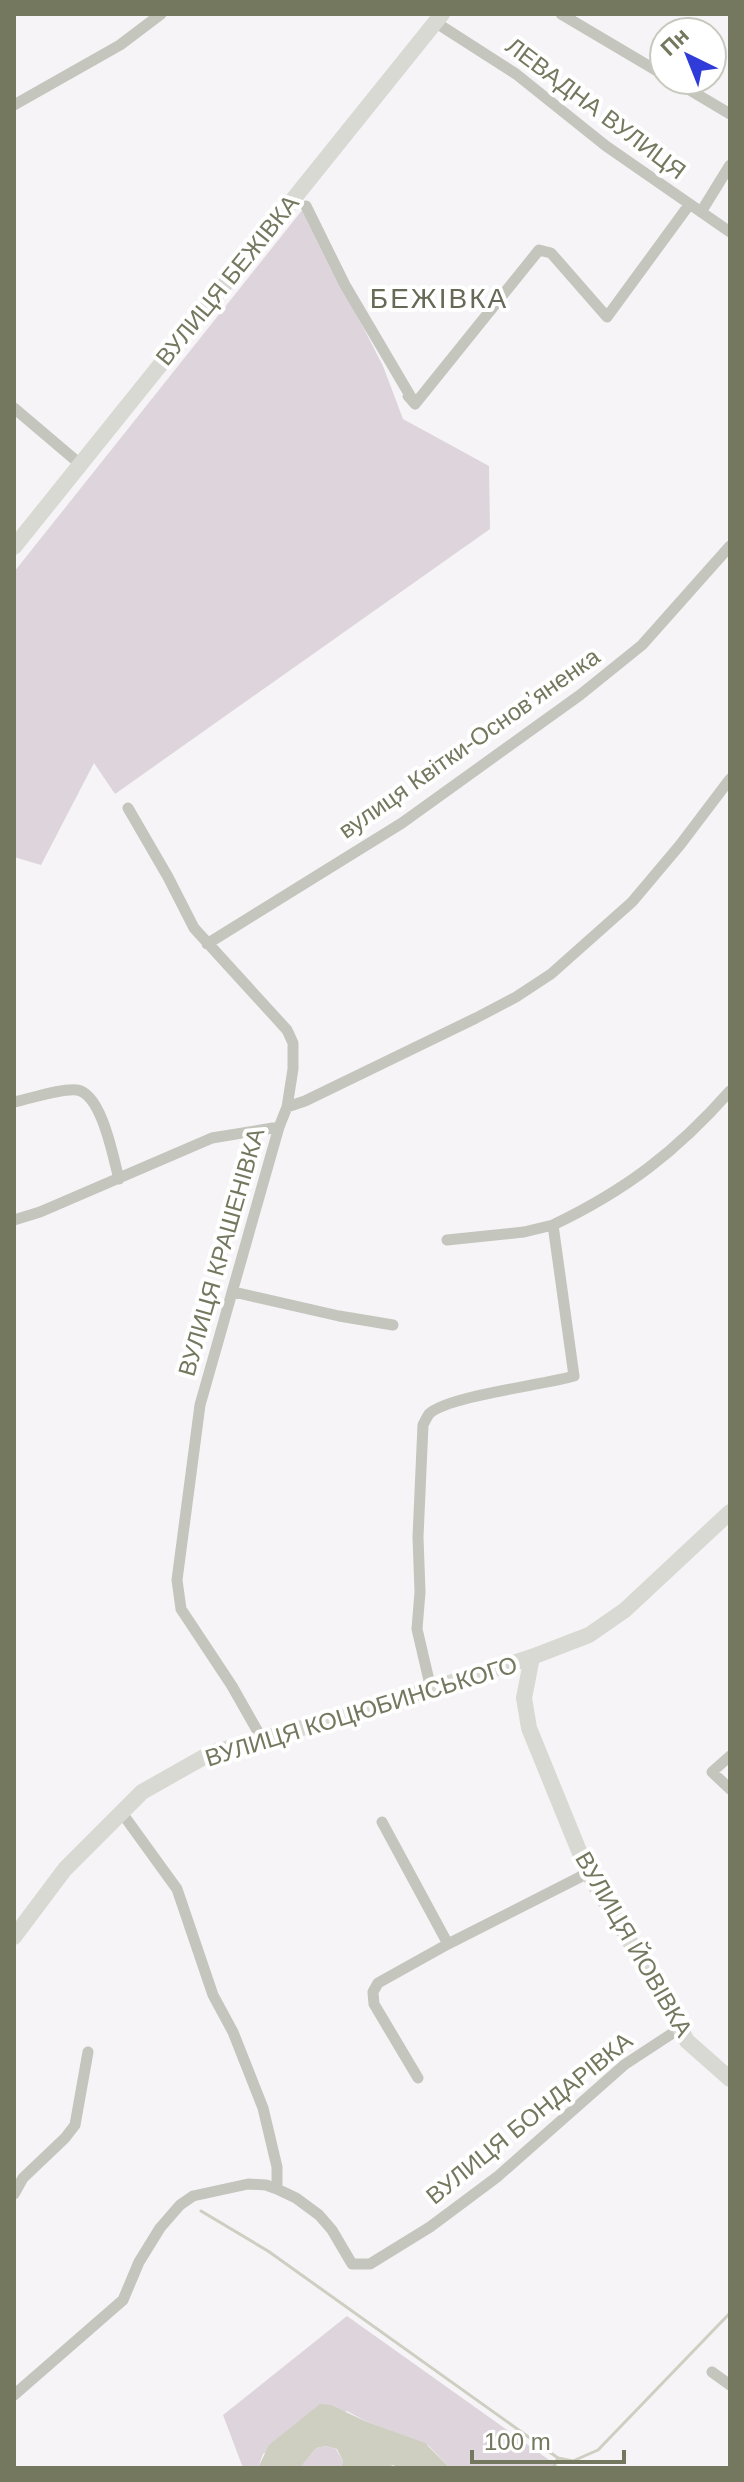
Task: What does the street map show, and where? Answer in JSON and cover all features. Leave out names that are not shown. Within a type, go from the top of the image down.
[{"type":"street","points":[[14,105],[120,45],[161,14]]},
{"type":"street","points":[[561,14],[648,66]]},
{"type":"street","name":"ЛЕВАДНА ВУЛИЦЯ","points":[[438,18],[516,74],[606,146],[730,232]]},
{"type":"street","name":"ВУЛИЦЯ БЕЖІВКА","points":[[14,547],[438,18]]},
{"type":"street","points":[[700,96],[730,114]]},
{"type":"street","points":[[701,212],[730,165]]},
{"type":"street","points":[[306,206],[345,285],[412,400],[539,250],[551,253],[607,317],[689,205]]},
{"type":"street","points":[[14,408],[80,464]]},
{"type":"street","name":"вулиця Квітки-Основʼяненка","points":[[207,944],[402,823],[580,695],[642,645],[730,546]]},
{"type":"street","points":[[287,1107],[476,1018],[551,974],[632,902],[730,779]]},
{"type":"street","name":"ВУЛИЦЯ КРАШЕНІВКА","points":[[128,808],[194,928],[287,1030],[293,1043],[287,1107],[200,1405],[177,1580],[181,1609],[232,1686],[262,1739]]},
{"type":"street","points":[[14,1102],[65,1091],[77,1090],[88,1095],[98,1108],[119,1179]]},
{"type":"street","points":[[447,1240],[524,1232],[553,1225],[596,1204],[649,1169],[705,1119],[730,1091]]},
{"type":"street","points":[[14,1220],[212,1138],[279,1127]]},
{"type":"street","points":[[431,1689],[417,1629],[423,1425],[430,1413],[441,1407],[499,1391],[574,1376],[553,1225]]},
{"type":"street","points":[[234,1292],[393,1325]]},
{"type":"street","name":"ВУЛИЦЯ КОЦЮБИНСЬКОГО","points":[[14,1937],[65,1869],[142,1792],[211,1753],[431,1689],[589,1635],[625,1610],[730,1512]]},
{"type":"street","name":"ВУЛИЦЯ ЙОВІВКА","points":[[532,1657],[524,1698],[529,1728],[588,1873],[654,1981],[679,2029],[700,2054],[730,2079]]},
{"type":"street","points":[[730,1756],[712,1772],[730,1789]]},
{"type":"street","points":[[122,1813],[177,1889],[213,1995],[233,2032],[263,2108],[277,2167],[277,2189]]},
{"type":"street","points":[[382,1822],[448,1944]]},
{"type":"street","points":[[418,2078],[374,2004],[373,1992],[378,1983],[588,1873]]},
{"type":"street","name":"ВУЛИЦЯ БОНДАРІВКА","points":[[14,2395],[58,2360],[123,2300],[139,2262],[160,2228],[180,2205],[193,2196],[248,2184],[277,2189],[319,2215],[332,2230],[352,2264],[370,2264],[430,2227],[497,2177],[624,2065],[679,2029]]},
{"type":"street","points":[[14,2194],[23,2178],[75,2125],[88,2052]]},
{"type":"street","points":[[712,2372],[730,2385]]},
{"type":"shaded area","points":[[303,209],[383,366],[403,419],[489,466],[490,529],[115,794],[94,763],[41,865],[14,857],[14,572]]},
{"type":"shaded area","points":[[347,2316],[559,2468],[450,2468],[429,2446],[347,2411],[263,2454],[258,2468],[243,2468],[223,2415]]},
{"type":"shaded area","points":[[320,2404],[331,2405],[425,2443],[450,2468],[399,2468],[393,2465],[386,2468],[341,2468],[343,2461],[337,2449],[326,2446],[316,2448],[300,2468],[258,2468],[269,2445]]},
{"type":"shaded area","points":[[326,2446],[336,2449],[343,2461],[341,2468],[300,2468],[316,2448]]},
{"type":"waterway","points":[[201,2211],[268,2251],[558,2458],[573,2461],[598,2450],[730,2313]]},
{"type":"waterway","points":[[553,2468],[558,2458]]},
{"type":"district","name":"БЕЖІВКА","points":[[439,298]]}]
